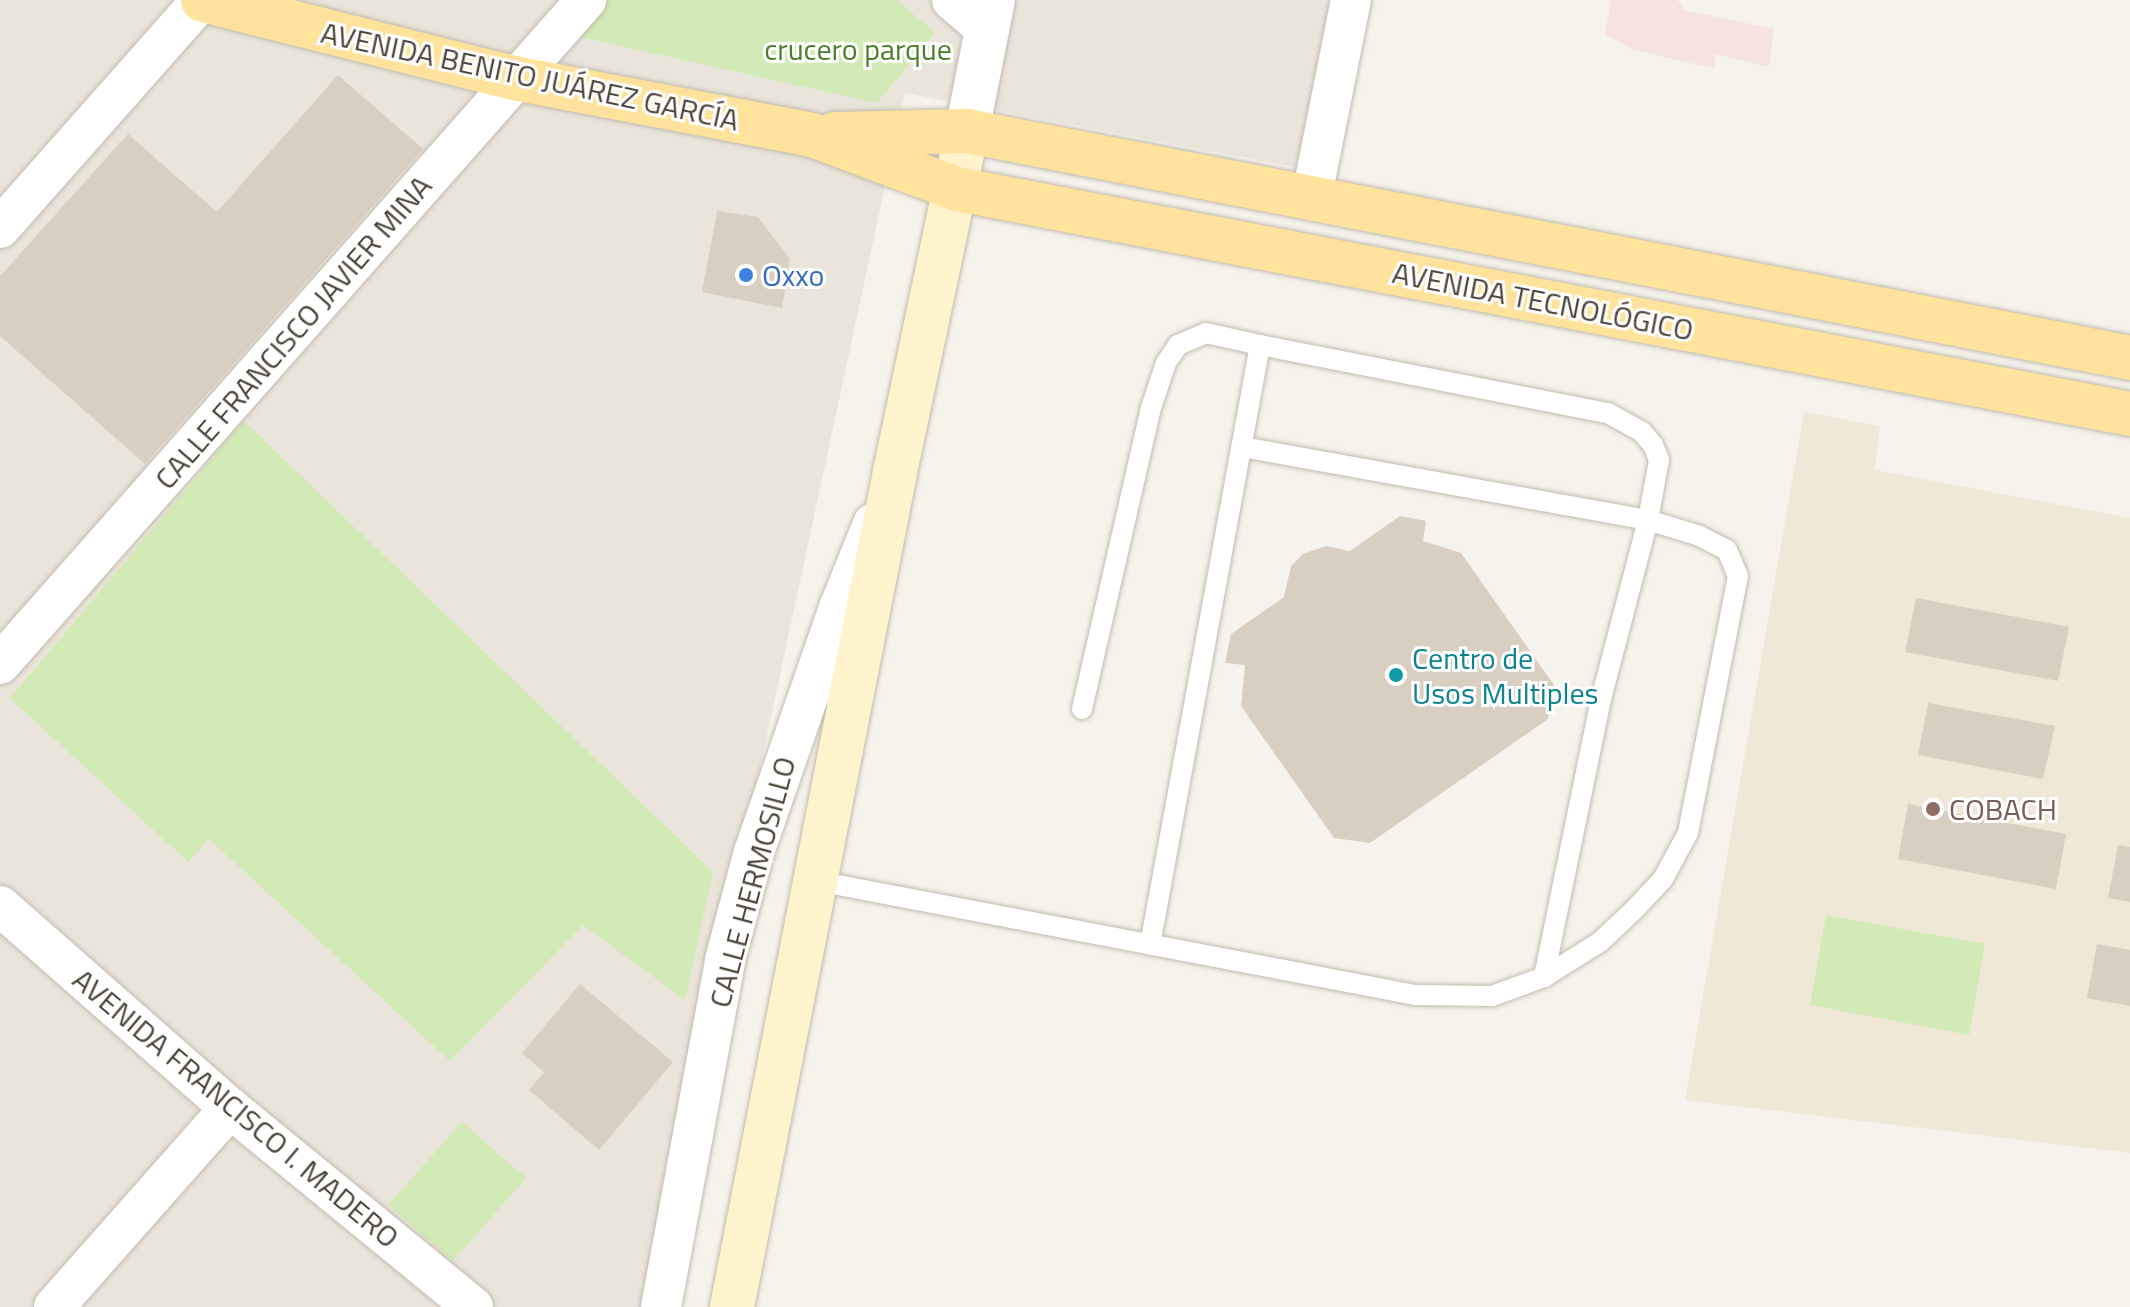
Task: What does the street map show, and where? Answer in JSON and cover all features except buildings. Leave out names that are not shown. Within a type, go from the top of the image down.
[{"type":"main road","name":"AVENIDA BENITO JUÁREZ GARCÍA","points":[[202,0],[514,78],[812,135],[957,189]]},
{"type":"main road","name":"AVENIDA BENITO JUÁREZ GARCÍA","points":[[812,135],[967,131]]},
{"type":"main road","name":"AVENIDA TECNOLÓGICO","points":[[967,131],[1311,200],[1815,294],[2130,358]]},
{"type":"main road","name":"CALLE HERMOSILLO","points":[[732,1307],[895,472],[967,131]]},
{"type":"main road","name":"AVENIDA TECNOLÓGICO","points":[[957,189],[2130,414]]},
{"type":"street","points":[[0,228],[202,0]]},
{"type":"street","name":"CALLE FRANCISCO JAVIER MINA","points":[[0,664],[586,0]]},
{"type":"street","points":[[952,0],[990,15],[967,131]]},
{"type":"street","points":[[1311,200],[1351,0]]},
{"type":"street","name":"CALLE HERMOSILLO","points":[[661,1307],[725,960],[754,852],[839,608],[895,472]]},
{"type":"street","name":"AVENIDA FRANCISCO I. MADERO","points":[[0,906],[230,1108],[473,1307]]},
{"type":"street","points":[[54,1307],[230,1108]]},
{"type":"lane","points":[[1082,709],[1150,411],[1166,363],[1178,345],[1206,333],[1608,413],[1642,432],[1659,460],[1648,520],[1601,699],[1544,977]]},
{"type":"lane","points":[[1150,945],[1260,345]]},
{"type":"lane","points":[[817,881],[1415,995],[1492,996],[1544,977],[1600,942],[1634,910],[1663,879],[1688,833],[1738,576],[1727,550],[1700,536],[1648,520],[1242,447]]},
{"type":"shaded area","points":[[0,0],[1332,0],[1300,168],[905,93],[644,1307],[0,1307]]},
{"type":"shaded area","points":[[1611,0],[1678,0],[1684,10],[1774,29],[1769,67],[1715,54],[1715,69],[1631,49],[1605,34]]},
{"type":"shaded area","name":"COBACH","points":[[1804,412],[1880,426],[1875,470],[2130,518],[2130,1153],[1685,1100]]},
{"type":"green space","name":"crucero parque","points":[[602,0],[897,0],[935,33],[877,103],[571,35]]},
{"type":"green space","points":[[244,421],[713,872],[685,1000],[583,925],[450,1061],[209,839],[188,862],[10,698]]},
{"type":"green space","points":[[1826,915],[1985,944],[1969,1035],[1810,1005]]},
{"type":"green space","points":[[462,1122],[526,1178],[453,1261],[388,1205]]},
{"type":"place","name":"Oxxo","points":[[746,275]]},
{"type":"place","name":"Centro de Usos Multiples","points":[[1396,675]]},
{"type":"place","name":"COBACH","points":[[1933,809]]}]
